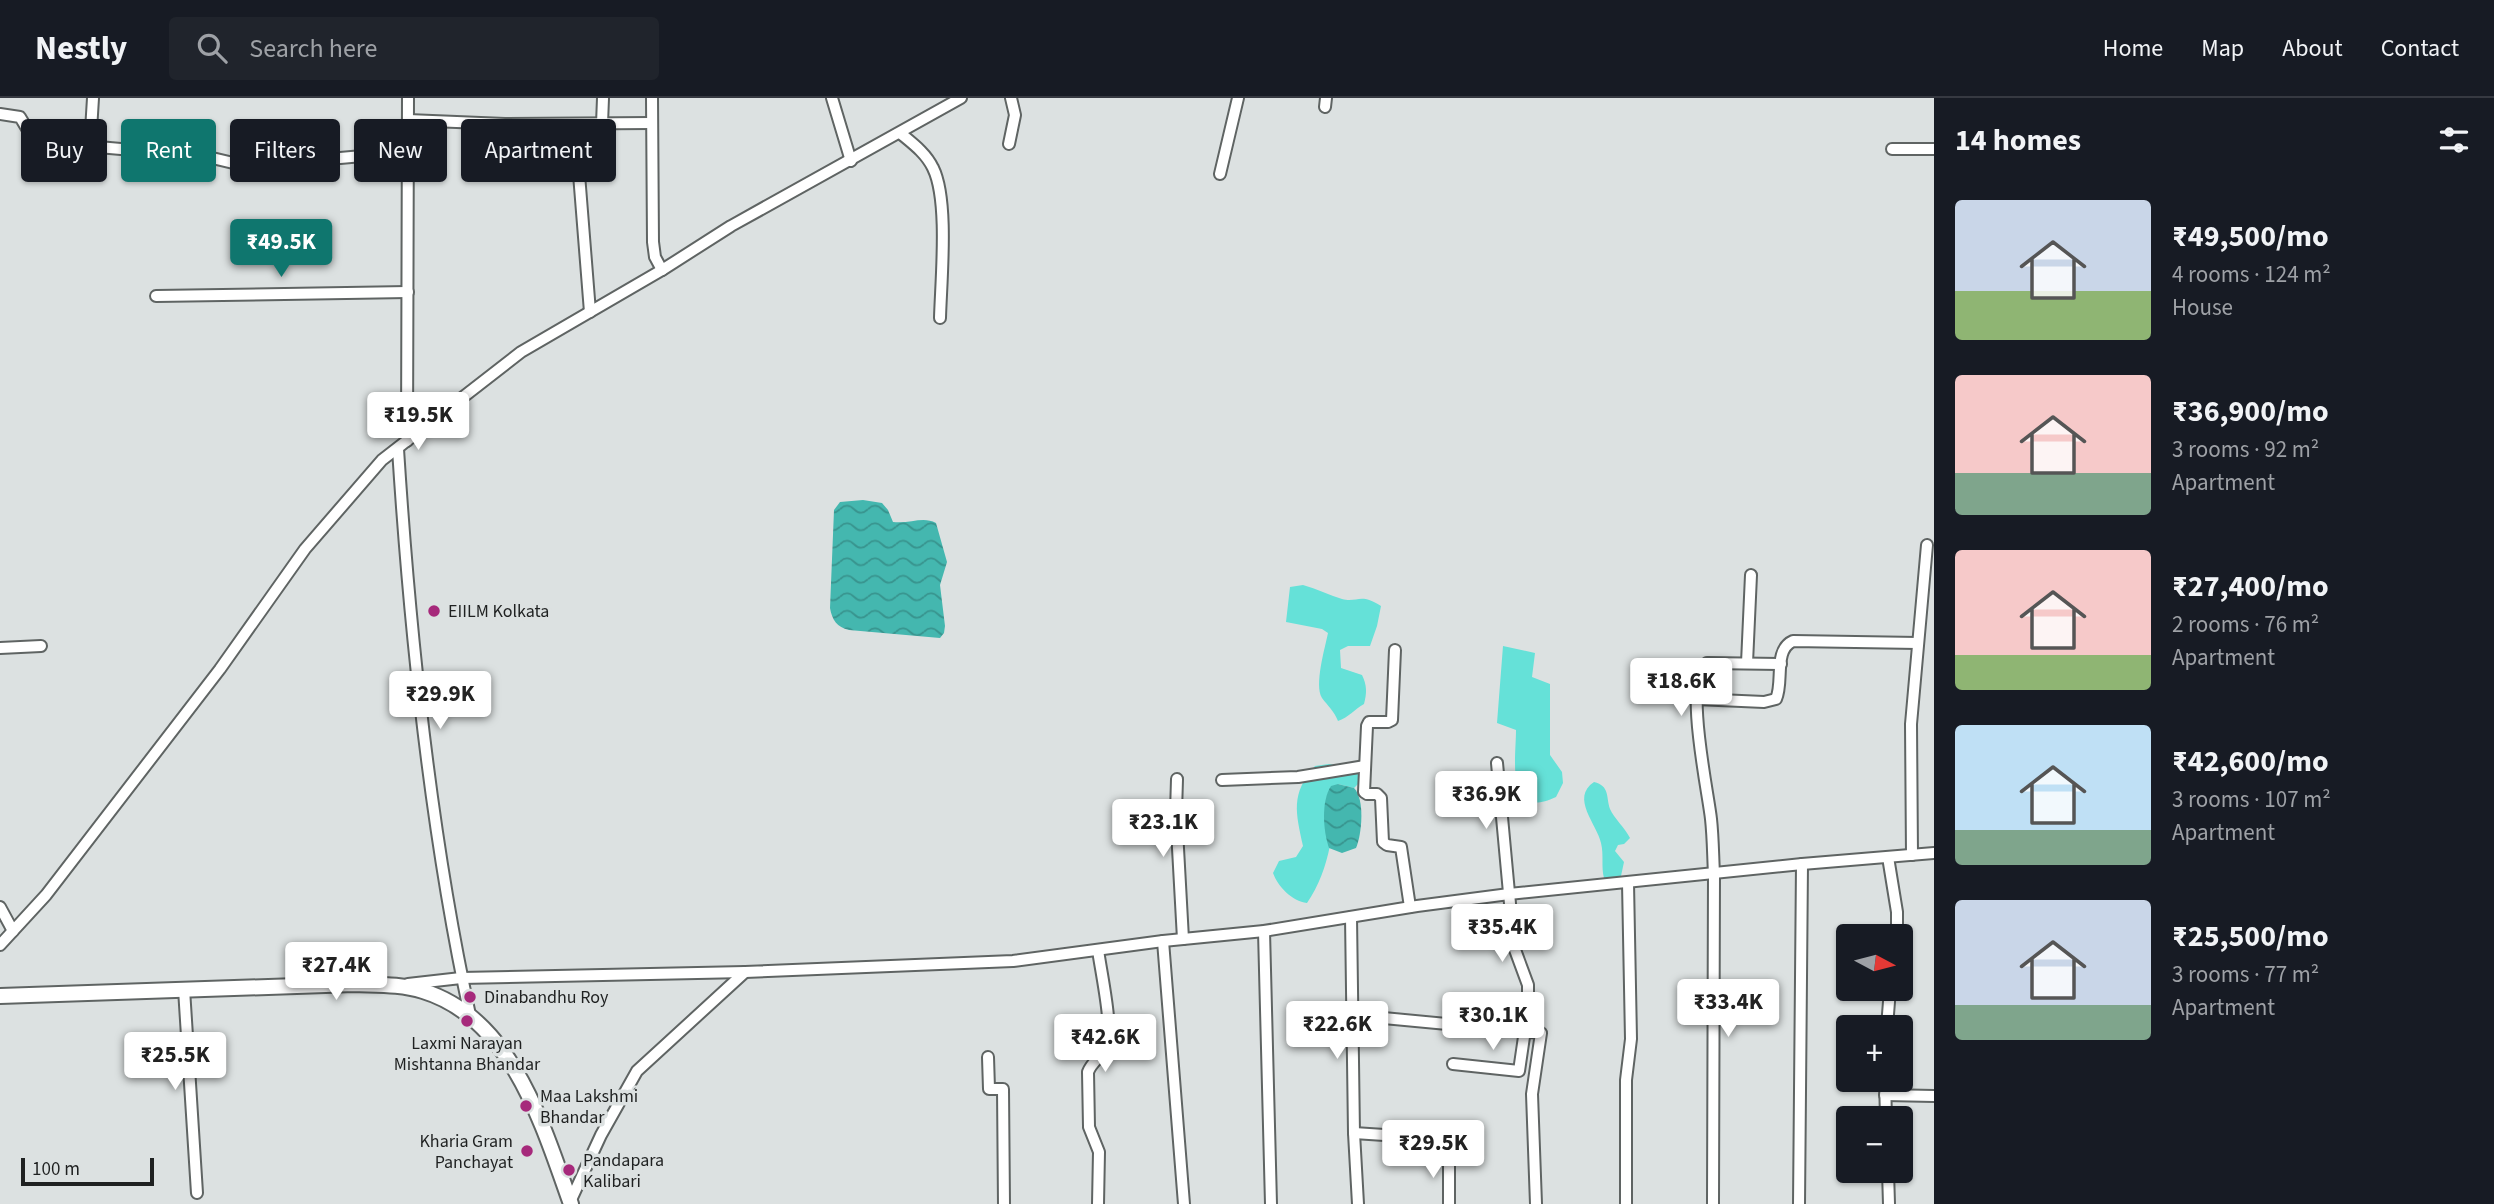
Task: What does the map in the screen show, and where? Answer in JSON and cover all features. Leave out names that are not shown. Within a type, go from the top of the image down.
[{"type":"main road","points":[[0,996],[354,984],[396,985],[423,991],[444,999],[470,1015],[489,1032],[506,1055],[527,1092],[571,1203]]},
{"type":"street","points":[[92,119],[93,98]]},
{"type":"street","points":[[408,98],[408,119]]},
{"type":"street","points":[[602,119],[603,98]]},
{"type":"street","points":[[652,98],[653,242],[655,257],[662,270]]},
{"type":"street","points":[[832,98],[851,160]]},
{"type":"street","points":[[0,945],[47,895],[220,669],[306,549],[382,460],[521,352],[662,270],[731,226],[961,98]]},
{"type":"street","points":[[1009,144],[1015,115],[1011,98]]},
{"type":"street","points":[[1220,174],[1238,98]]},
{"type":"street","points":[[0,114],[21,119]]},
{"type":"street","points":[[616,124],[652,123]]},
{"type":"street","points":[[900,133],[921,150],[938,181],[941,199],[940,314]]},
{"type":"street","points":[[107,148],[198,156],[267,171],[354,157]]},
{"type":"street","points":[[1892,149],[1934,149]]},
{"type":"street","points":[[407,182],[407,441]]},
{"type":"street","points":[[580,182],[590,312]]},
{"type":"street","points":[[156,296],[408,292]]},
{"type":"street","points":[[398,449],[402,534],[423,728],[450,919],[470,1015]]},
{"type":"street","points":[[1912,855],[1912,724],[1927,545]]},
{"type":"street","points":[[1747,663],[1751,575]]},
{"type":"street","points":[[1696,699],[1771,701],[1778,694],[1785,647],[1793,640],[1917,643]]},
{"type":"street","points":[[0,648],[41,646]]},
{"type":"street","points":[[1395,650],[1392,720],[1367,724],[1364,792],[1379,796],[1381,800],[1383,842],[1399,846],[1402,851],[1410,907]]},
{"type":"street","points":[[1713,1204],[1714,874],[1711,819],[1698,728],[1696,699],[1699,675],[1703,666],[1713,663],[1781,664]]},
{"type":"street","points":[[1453,1064],[1520,1070],[1526,1030],[1528,985],[1524,969],[1514,951],[1497,763]]},
{"type":"street","points":[[1222,780],[1298,777],[1365,766]]},
{"type":"street","points":[[1177,779],[1176,813],[1183,939]]},
{"type":"street","points":[[396,985],[461,978],[745,972],[1013,961],[1264,931],[1509,894],[1934,853]]},
{"type":"street","points":[[1888,857],[1897,924]]},
{"type":"street","points":[[1799,1204],[1802,864]]},
{"type":"street","points":[[1626,1204],[1626,1080],[1632,1039],[1628,883]]},
{"type":"street","points":[[0,907],[13,931]]},
{"type":"street","points":[[1351,917],[1354,1132],[1358,1204]]},
{"type":"street","points":[[1264,931],[1271,1204]]},
{"type":"street","points":[[1163,941],[1184,1204]]},
{"type":"street","points":[[1098,950],[1109,1030],[1104,1051],[1088,1072],[1089,1126],[1099,1152],[1098,1204]]},
{"type":"street","points":[[571,1203],[601,1135],[637,1070],[745,972]]},
{"type":"street","points":[[184,989],[197,1193]]},
{"type":"street","points":[[1352,1015],[1526,1030],[1541,1035],[1532,1094],[1536,1204]]},
{"type":"street","points":[[988,1057],[989,1089],[1003,1089],[1004,1204]]},
{"type":"street","points":[[1885,1106],[1885,1095],[1934,1096]]},
{"type":"street","points":[[1354,1132],[1445,1139],[1449,1144],[1449,1204]]},
{"type":"street","points":[[1888,1183],[1889,1204]]},
{"type":"shaded area","points":[[1303,585],[1342,599],[1364,599],[1381,606],[1370,646],[1348,646],[1340,650],[1341,668],[1362,675],[1366,693],[1364,704],[1338,721],[1322,698],[1319,684],[1328,633],[1322,629],[1286,622],[1290,587]]},
{"type":"shaded area","points":[[1503,646],[1535,653],[1532,677],[1550,684],[1550,755],[1562,772],[1563,783],[1556,797],[1540,802],[1528,801],[1517,784],[1516,730],[1497,723]]},
{"type":"shaded area","points":[[1329,764],[1360,769],[1359,783],[1354,788],[1338,784],[1333,830],[1326,861],[1307,903],[1286,892],[1273,873],[1279,861],[1296,857],[1303,846],[1297,814],[1298,795],[1315,766]]},
{"type":"shaded area","points":[[1594,782],[1605,789],[1610,809],[1630,838],[1624,844],[1618,845],[1615,851],[1624,862],[1621,876],[1618,878],[1604,878],[1601,843],[1585,803],[1587,788]]},
{"type":"water","points":[[863,500],[882,503],[893,522],[926,520],[936,523],[947,562],[940,585],[945,626],[940,638],[849,630],[838,625],[834,619],[830,608],[834,510],[840,502]]},
{"type":"water","points":[[1338,784],[1354,788],[1361,808],[1360,834],[1356,848],[1342,853],[1329,848],[1324,825],[1328,792],[1331,786]]},
{"type":"place","name":"EIILM Kolkata","points":[[434,611]]},
{"type":"place","name":"Dinabandhu Roy","points":[[470,997]]},
{"type":"place","name":"Laxmi Narayan Mishtanna Bhandar","points":[[467,1021]]},
{"type":"place","name":"Maa Lakshmi Bhandar","points":[[526,1106]]},
{"type":"place","name":"Kharia Gram Panchayat","points":[[527,1151]]},
{"type":"place","name":"Pandapara Kalibari","points":[[569,1170]]}]
